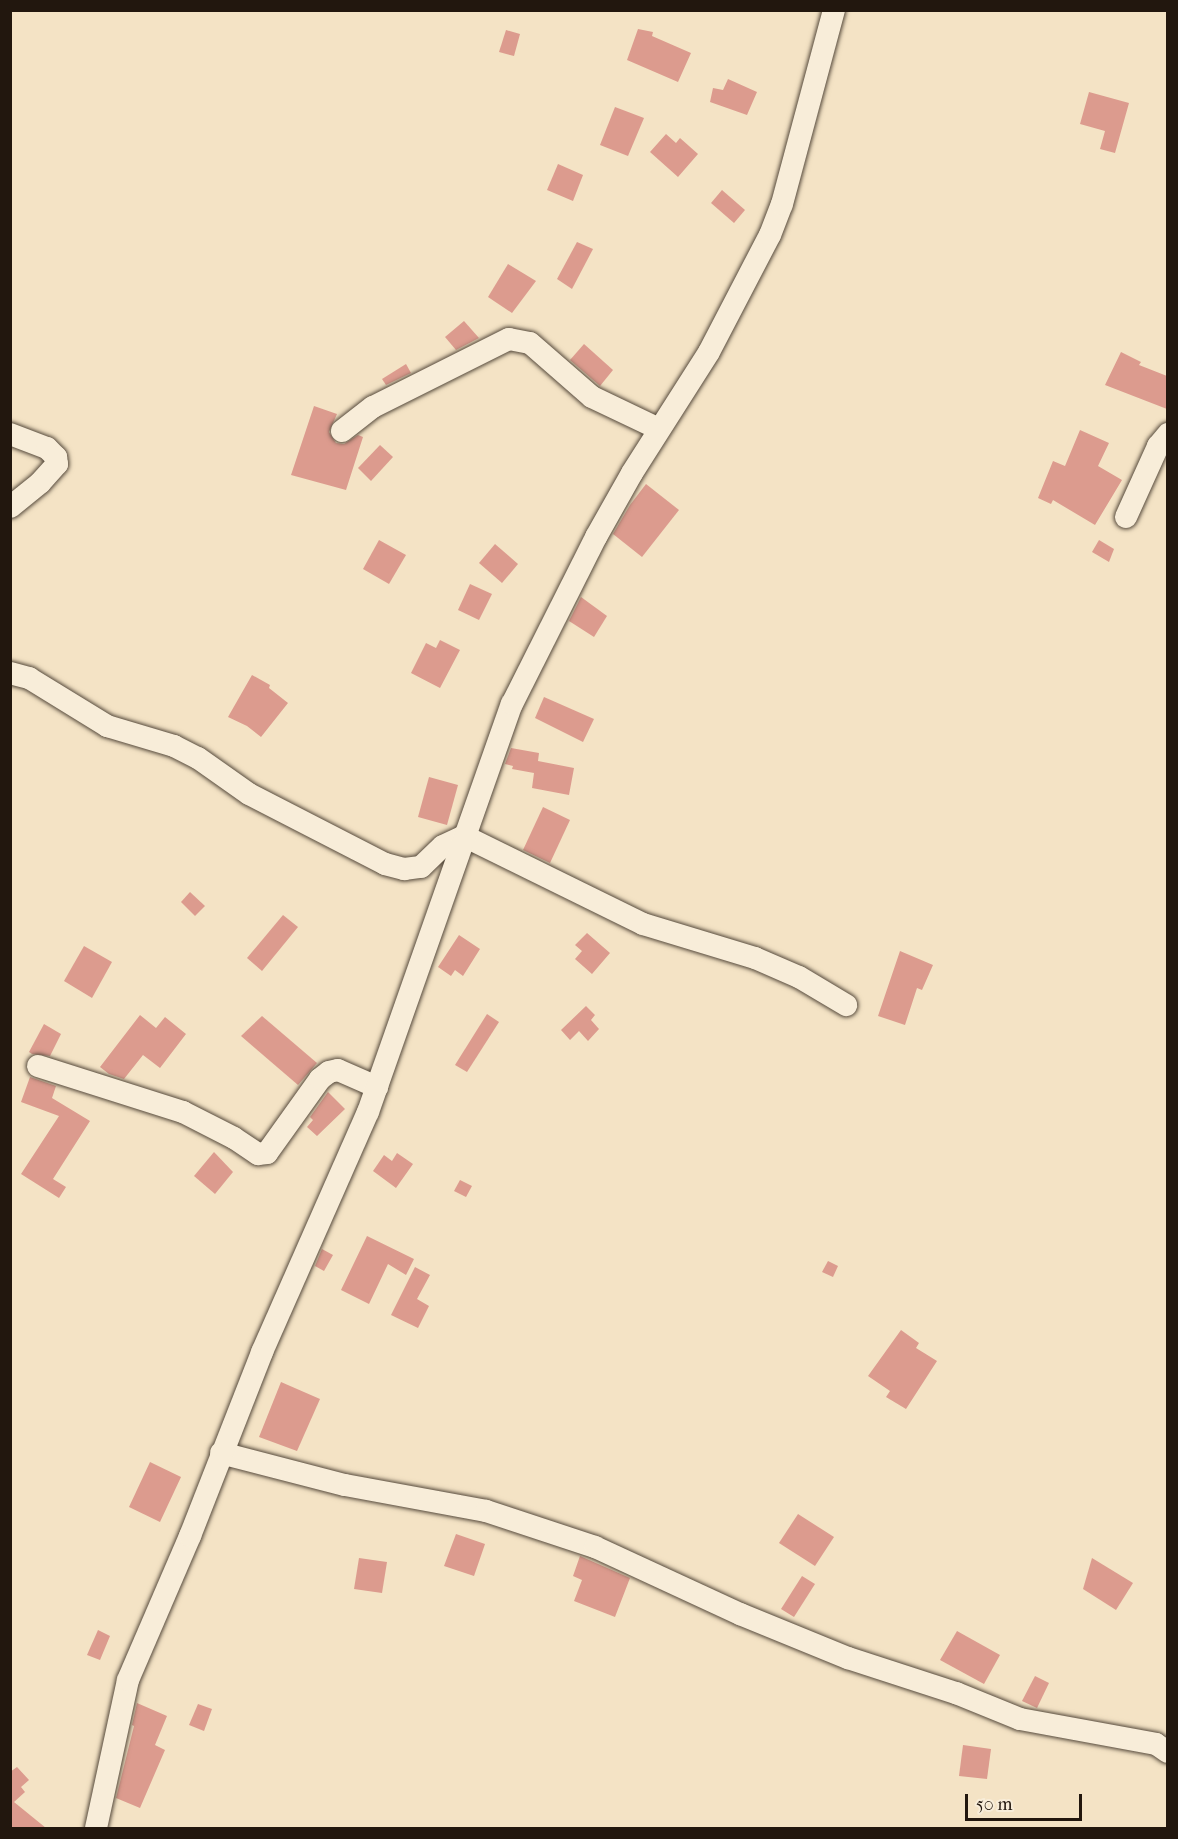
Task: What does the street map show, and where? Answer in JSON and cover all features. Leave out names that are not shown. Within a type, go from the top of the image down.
[{"type":"street","points":[[96,1828],[128,1680],[190,1536],[221,1453],[377,1087],[512,704],[596,537],[709,352],[770,235],[782,204],[834,10]]},
{"type":"street","points":[[342,431],[373,407],[509,339],[530,343],[592,397],[660,429]]},
{"type":"street","points":[[10,434],[47,448],[56,457],[57,464],[40,483],[10,507]]},
{"type":"street","points":[[1126,517],[1158,446],[1167,434]]},
{"type":"street","points":[[10,673],[28,678],[107,726],[174,746],[190,754],[249,794],[385,864],[404,869],[421,867],[443,846],[464,836]]},
{"type":"street","points":[[464,836],[643,924],[755,958],[799,977],[846,1005]]},
{"type":"street","points":[[38,1066],[183,1112],[234,1138],[258,1154],[267,1153],[320,1079],[329,1072],[338,1070],[377,1087]]},
{"type":"street","points":[[221,1453],[345,1485],[486,1511],[596,1547],[740,1614],[848,1658],[956,1693],[1020,1719],[1156,1744],[1167,1752]]},
{"type":"building","points":[[638,29],[653,32],[652,36],[691,53],[678,82],[627,60]]},
{"type":"building","points":[[506,30],[520,34],[514,56],[499,52]]},
{"type":"building","points":[[728,79],[757,92],[747,115],[710,102],[713,88],[723,90]]},
{"type":"building","points":[[1089,92],[1129,103],[1115,153],[1100,149],[1105,131],[1080,124]]},
{"type":"building","points":[[615,107],[644,118],[628,156],[600,145]]},
{"type":"building","points":[[666,134],[676,143],[680,138],[698,154],[678,177],[650,152]]},
{"type":"building","points":[[558,164],[583,175],[573,201],[547,190]]},
{"type":"building","points":[[722,190],[745,210],[734,223],[711,203]]},
{"type":"building","points":[[577,242],[593,249],[572,289],[557,279]]},
{"type":"building","points":[[508,264],[536,281],[512,313],[488,297]]},
{"type":"building","points":[[464,321],[479,338],[456,350],[445,337]]},
{"type":"building","points":[[584,344],[613,370],[600,386],[570,360]]},
{"type":"building","points":[[1121,352],[1141,362],[1139,365],[1167,376],[1167,409],[1105,385]]},
{"type":"building","points":[[406,364],[411,373],[386,385],[382,379]]},
{"type":"building","points":[[314,406],[337,414],[329,432],[336,443],[344,444],[358,435],[363,437],[346,490],[291,475]]},
{"type":"building","points":[[1080,430],[1109,443],[1098,466],[1122,480],[1095,525],[1053,500],[1051,504],[1038,498],[1053,461],[1065,466]]},
{"type":"building","points":[[380,445],[393,457],[371,481],[358,468]]},
{"type":"building","points":[[646,484],[679,510],[642,557],[613,534]]},
{"type":"building","points":[[379,540],[406,555],[389,584],[363,569]]},
{"type":"building","points":[[1099,540],[1114,549],[1109,562],[1092,552]]},
{"type":"building","points":[[495,544],[518,564],[502,583],[479,563]]},
{"type":"building","points":[[470,584],[492,594],[479,620],[458,610]]},
{"type":"building","points":[[581,597],[607,616],[594,637],[569,621]]},
{"type":"building","points":[[440,640],[460,650],[440,688],[411,673],[426,643],[436,648]]},
{"type":"building","points":[[252,675],[270,685],[269,688],[288,703],[261,737],[247,726],[228,717]]},
{"type":"building","points":[[544,697],[594,719],[583,742],[535,718]]},
{"type":"building","points":[[511,748],[539,753],[538,761],[574,768],[569,795],[532,788],[534,773],[512,769],[513,766],[505,764]]},
{"type":"building","points":[[429,777],[458,785],[447,825],[418,817]]},
{"type":"building","points":[[543,807],[570,820],[550,863],[523,850]]},
{"type":"building","points":[[190,892],[205,906],[195,916],[181,902]]},
{"type":"building","points":[[283,915],[298,927],[262,971],[247,958]]},
{"type":"building","points":[[587,933],[610,953],[592,974],[575,959],[582,951],[575,945]]},
{"type":"building","points":[[459,935],[480,949],[463,976],[455,970],[451,976],[438,967]]},
{"type":"building","points":[[84,946],[112,962],[92,998],[64,981]]},
{"type":"building","points":[[900,951],[933,965],[922,990],[917,988],[905,1025],[878,1016]]},
{"type":"building","points":[[586,1006],[595,1015],[591,1020],[599,1029],[588,1041],[579,1031],[570,1040],[561,1030]]},
{"type":"building","points":[[487,1014],[499,1022],[467,1072],[455,1065]]},
{"type":"building","points":[[140,1015],[156,1028],[165,1017],[186,1034],[160,1068],[143,1055],[124,1079],[109,1074],[100,1067]]},
{"type":"building","points":[[262,1016],[317,1063],[298,1085],[241,1036]]},
{"type":"building","points":[[44,1024],[61,1034],[50,1056],[29,1052]]},
{"type":"building","points":[[30,1077],[56,1086],[52,1098],[90,1121],[53,1179],[66,1187],[59,1198],[21,1174],[59,1116],[21,1102]]},
{"type":"building","points":[[328,1092],[345,1109],[317,1136],[307,1127],[313,1120],[310,1117]]},
{"type":"building","points":[[214,1152],[233,1172],[215,1194],[194,1176]]},
{"type":"building","points":[[397,1153],[413,1164],[396,1188],[373,1171],[384,1155],[392,1161]]},
{"type":"building","points":[[460,1180],[472,1186],[466,1197],[454,1191]]},
{"type":"building","points":[[367,1236],[414,1259],[406,1275],[388,1264],[369,1304],[341,1290]]},
{"type":"building","points":[[322,1249],[333,1255],[324,1271],[315,1266]]},
{"type":"building","points":[[828,1261],[838,1266],[833,1277],[822,1272]]},
{"type":"building","points":[[415,1267],[430,1275],[417,1299],[429,1306],[418,1328],[391,1315]]},
{"type":"building","points":[[901,1330],[919,1343],[916,1348],[937,1361],[906,1409],[886,1397],[890,1391],[868,1376]]},
{"type":"building","points":[[281,1382],[320,1399],[297,1451],[259,1437]]},
{"type":"building","points":[[150,1462],[181,1477],[160,1522],[129,1507]]},
{"type":"building","points":[[798,1514],[834,1537],[815,1566],[779,1543]]},
{"type":"building","points":[[456,1534],[485,1544],[474,1576],[444,1566]]},
{"type":"building","points":[[580,1556],[630,1578],[615,1617],[574,1601],[582,1580],[573,1576]]},
{"type":"building","points":[[359,1558],[387,1562],[382,1593],[354,1589]]},
{"type":"building","points":[[1092,1558],[1133,1583],[1116,1610],[1083,1589]]},
{"type":"building","points":[[802,1576],[815,1584],[794,1617],[781,1609]]},
{"type":"building","points":[[98,1630],[110,1636],[100,1660],[87,1655]]},
{"type":"building","points":[[957,1631],[1000,1655],[984,1684],[940,1660]]},
{"type":"building","points":[[1035,1676],[1049,1683],[1037,1708],[1022,1701]]},
{"type":"building","points":[[137,1703],[167,1716],[155,1745],[165,1750],[140,1808],[116,1798],[134,1726],[132,1725]]},
{"type":"building","points":[[198,1704],[212,1709],[204,1731],[189,1725]]},
{"type":"building","points":[[963,1745],[991,1749],[987,1779],[959,1776]]},
{"type":"building","points":[[17,1767],[29,1780],[21,1787],[25,1792],[14,1802],[46,1828],[10,1828],[10,1772]]}]
